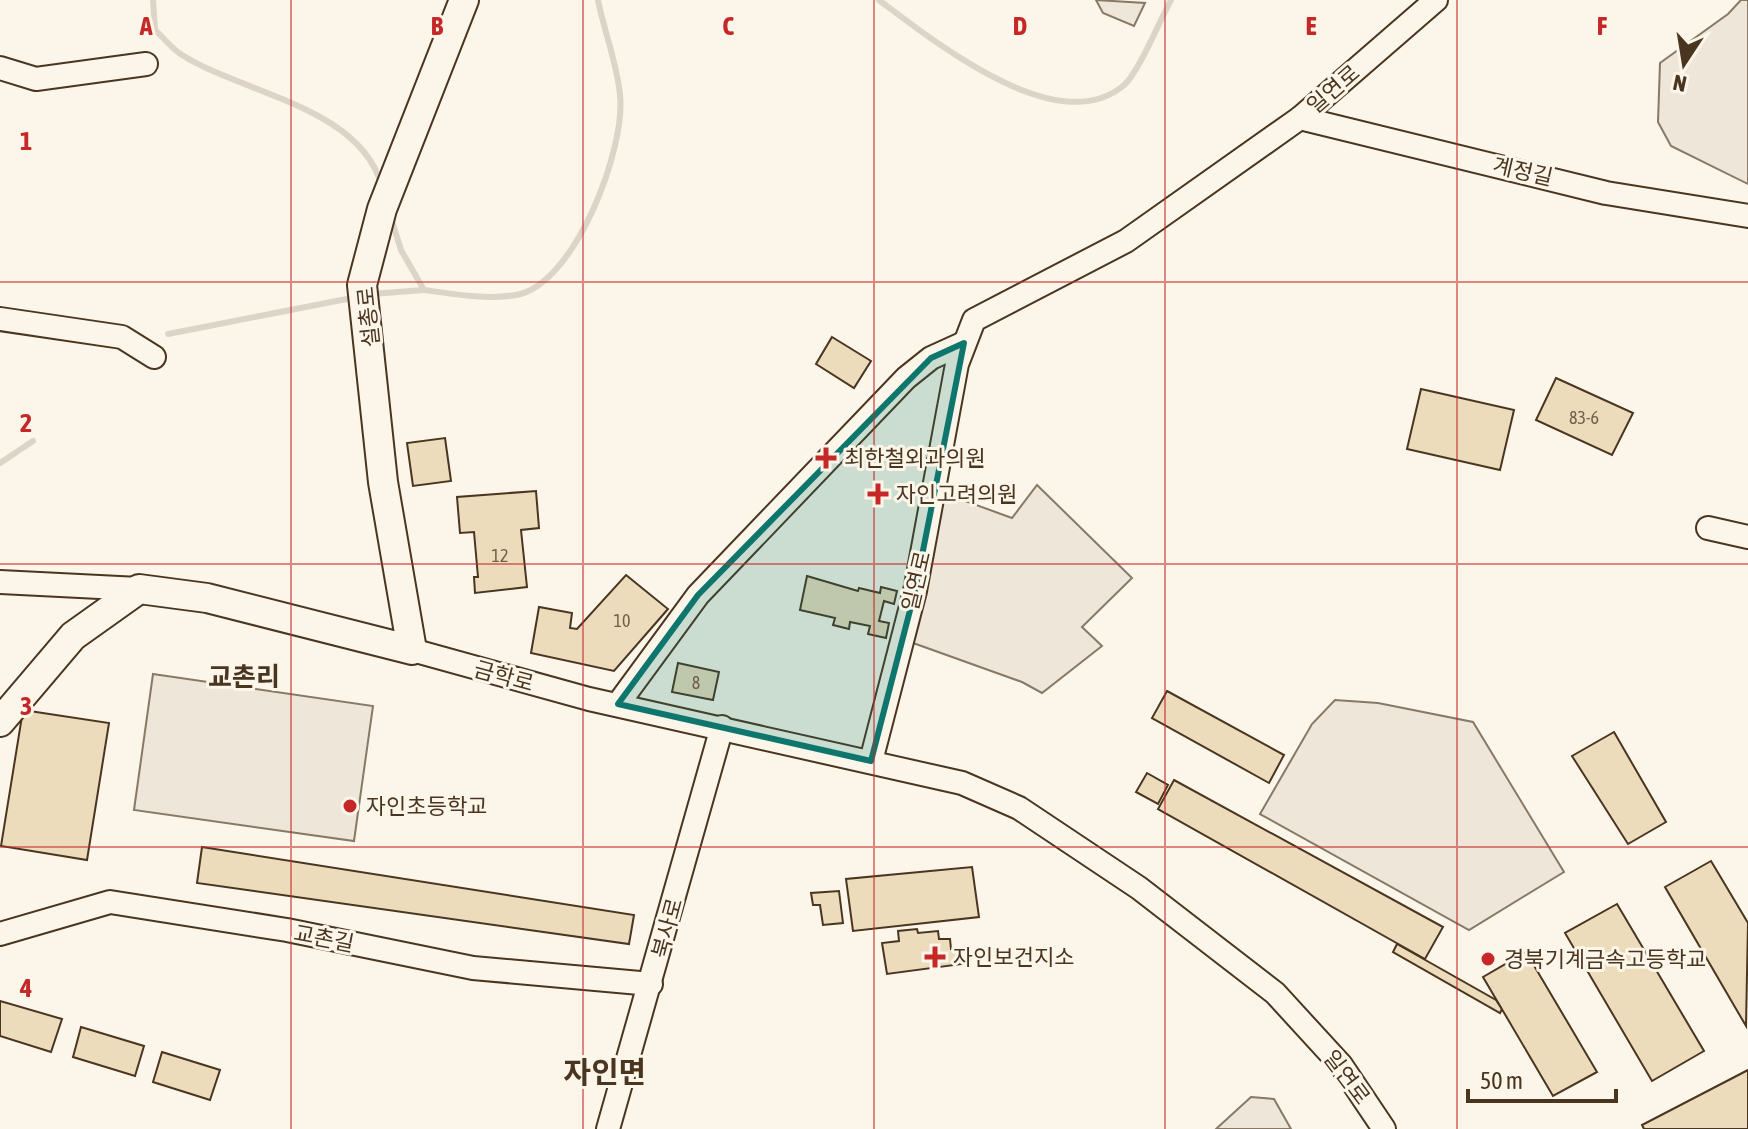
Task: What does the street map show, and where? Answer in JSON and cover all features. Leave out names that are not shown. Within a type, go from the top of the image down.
[{"type":"main road","name":"설총로","points":[[412,650],[383,482],[362,285],[382,209],[464,0]]},
{"type":"main road","name":"금학로","points":[[139,589],[207,598],[412,650]]},
{"type":"main road","points":[[0,722],[73,636],[102,612],[139,589]]},
{"type":"street","name":"일연로","points":[[1384,1129],[1341,1065],[1275,993],[1139,888],[1019,808],[962,783],[871,761],[915,591],[957,364],[974,320],[1126,241],[1300,118],[1436,0]]},
{"type":"street","points":[[0,68],[36,79],[146,64]]},
{"type":"street","name":"계정길","points":[[1300,118],[1606,193],[1748,216]]},
{"type":"street","points":[[0,319],[122,337],[154,357]]},
{"type":"street","points":[[618,704],[698,595],[906,378],[931,358],[964,343]]},
{"type":"street","points":[[1708,528],[1748,537]]},
{"type":"street","name":"금학로","points":[[0,582],[139,589]]},
{"type":"street","name":"금학로","points":[[412,650],[618,704],[871,761]]},
{"type":"street","name":"북사로","points":[[608,1129],[722,727]]},
{"type":"street","name":"교촌길","points":[[0,934],[110,902],[287,930],[473,968],[651,984]]},
{"type":"highlighted area","points":[[964,343],[915,591],[871,761],[618,704],[698,595],[931,358]]},
{"type":"shaded area","points":[[1096,0],[1145,3],[1134,26],[1103,13]]},
{"type":"shaded area","points":[[1741,0],[1748,0],[1748,184],[1671,146],[1658,122],[1660,63],[1728,14]]},
{"type":"shaded area","points":[[1037,485],[1132,578],[1082,627],[1102,646],[1042,693],[1022,682],[902,639],[935,490],[1012,518]]},
{"type":"shaded area","points":[[153,674],[373,706],[354,841],[134,810]]},
{"type":"shaded area","points":[[1335,700],[1378,703],[1473,722],[1564,872],[1469,930],[1260,814],[1312,724]]},
{"type":"shaded area","points":[[1251,1097],[1274,1099],[1291,1129],[1216,1129]]},
{"type":"building","points":[[832,337],[871,361],[854,388],[816,364]]},
{"type":"building","points":[[1556,378],[1633,413],[1612,455],[1536,420]]},
{"type":"building","points":[[1421,389],[1514,410],[1500,470],[1407,449]]},
{"type":"building","points":[[445,438],[451,481],[413,486],[407,443]]},
{"type":"building","points":[[536,491],[539,528],[521,530],[527,587],[475,593],[474,577],[478,577],[474,532],[460,533],[457,497]]},
{"type":"building","points":[[626,575],[668,609],[614,671],[531,653],[539,607],[572,613],[570,628],[577,629]]},
{"type":"building","points":[[807,576],[858,591],[859,588],[880,593],[881,587],[897,591],[894,604],[884,601],[879,621],[889,623],[886,638],[868,634],[870,626],[850,622],[849,629],[833,625],[835,618],[800,610]]},
{"type":"building","points":[[678,663],[719,672],[713,700],[672,692]]},
{"type":"building","points":[[1167,691],[1284,755],[1269,783],[1152,718]]},
{"type":"building","points":[[23,710],[109,723],[87,860],[1,846]]},
{"type":"building","points":[[1614,732],[1666,822],[1628,844],[1572,756]]},
{"type":"building","points":[[1147,773],[1168,785],[1158,804],[1136,792]]},
{"type":"building","points":[[1174,780],[1443,927],[1425,959],[1158,809]]},
{"type":"building","points":[[202,847],[634,915],[629,944],[197,883]]},
{"type":"building","points":[[1711,861],[1748,923],[1746,1026],[1665,887]]},
{"type":"building","points":[[972,867],[979,917],[853,931],[846,879]]},
{"type":"building","points":[[839,891],[843,923],[823,925],[820,905],[813,905],[811,893]]},
{"type":"building","points":[[1617,904],[1704,1051],[1652,1081],[1565,933]]},
{"type":"building","points":[[917,929],[918,933],[938,931],[939,939],[950,939],[951,949],[960,948],[962,964],[887,974],[882,943],[899,941],[898,931]]},
{"type":"building","points":[[1397,944],[1496,1000],[1502,1009],[1500,1013],[1393,952]]},
{"type":"building","points":[[1526,952],[1597,1072],[1553,1096],[1483,977]]},
{"type":"building","points":[[0,1001],[62,1019],[51,1052],[0,1036]]},
{"type":"building","points":[[81,1027],[144,1046],[135,1076],[73,1057]]},
{"type":"building","points":[[162,1052],[220,1070],[210,1100],[153,1082]]},
{"type":"building","points":[[1748,1070],[1748,1129],[1644,1129],[1642,1125]]},
{"type":"waterway","points":[[153,0],[155,30],[178,53],[324,119],[349,137],[369,158],[381,184]]},
{"type":"waterway","points":[[391,218],[401,250],[424,290],[482,297],[516,295],[538,286],[558,267],[592,211],[615,147],[620,118],[618,83],[598,0]]},
{"type":"waterway","points":[[879,0],[931,39],[997,79],[1032,94],[1065,101],[1096,100],[1123,86],[1142,59],[1171,0]]},
{"type":"waterway","points":[[372,294],[424,290]]},
{"type":"waterway","points":[[168,334],[357,297]]},
{"type":"waterway","points":[[0,463],[33,441]]},
{"type":"place","name":"최한철외과의원","points":[[826,458]]},
{"type":"place","name":"자인고려의원","points":[[878,494]]},
{"type":"place","name":"자인초등학교","points":[[350,806]]},
{"type":"place","name":"자인보건지소","points":[[935,957]]},
{"type":"place","name":"경북기계금속고등학교","points":[[1488,959]]},
{"type":"district","name":"교촌리","points":[[244,677]]},
{"type":"district","name":"자인면","points":[[605,1072]]}]
